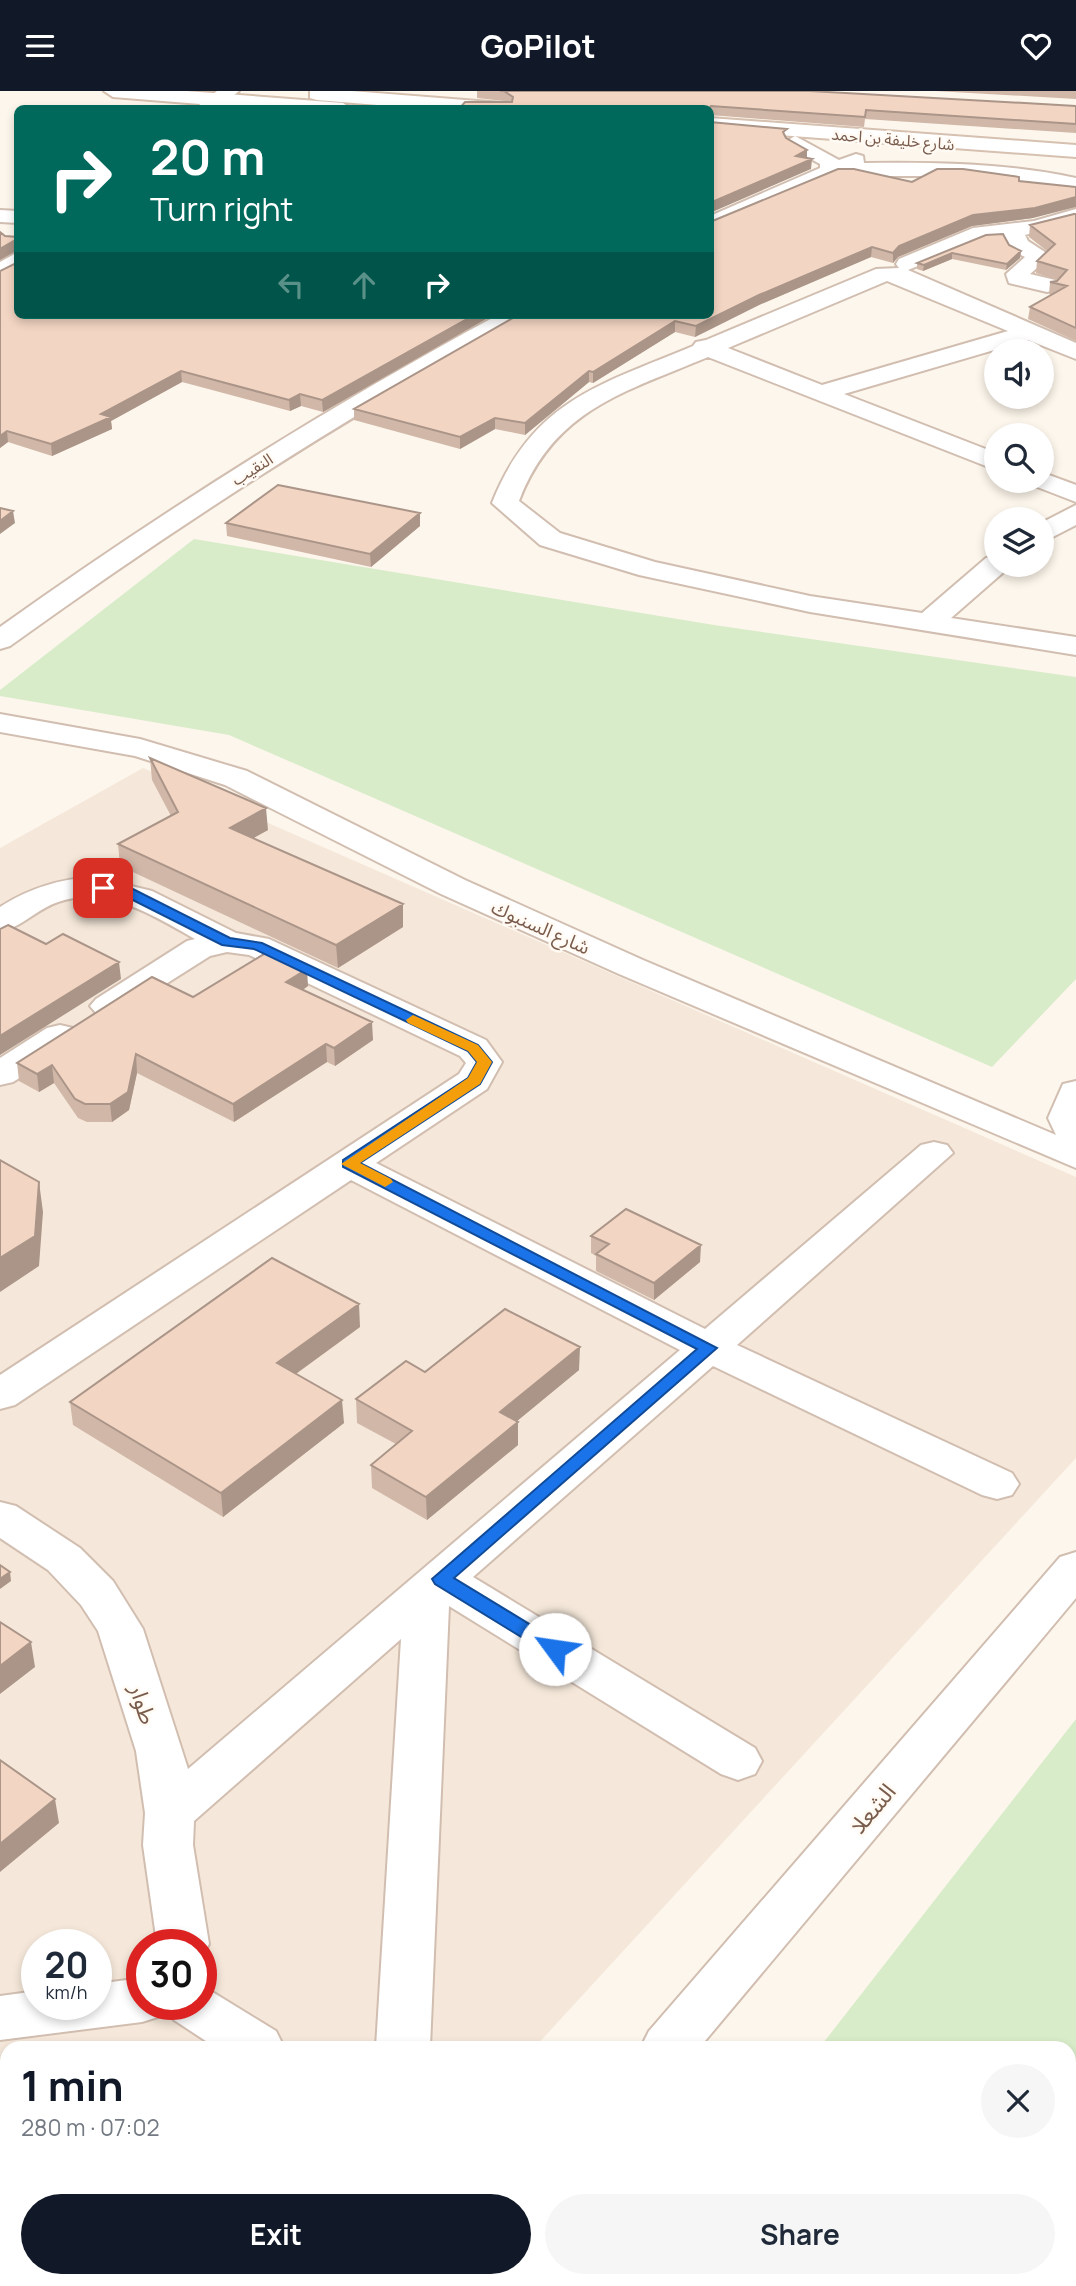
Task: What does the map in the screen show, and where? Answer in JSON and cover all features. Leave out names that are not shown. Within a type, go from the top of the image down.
[{"type":"street","points":[[113,91],[289,105]]},
{"type":"street","points":[[275,91],[452,105]]},
{"type":"street","name":"شارع خليفة بن احمد","points":[[714,124],[1075,160]]},
{"type":"street","name":"شارع خليفة بن احمد","points":[[714,137],[880,150],[1075,160]]},
{"type":"street","points":[[795,142],[829,161],[831,170]]},
{"type":"street","points":[[714,222],[880,150]]},
{"type":"street","points":[[831,170],[968,169],[1027,174],[1076,184]]},
{"type":"street","points":[[907,264],[981,233],[1036,227],[1076,215]]},
{"type":"street","points":[[1011,229],[1019,245],[1040,256],[1017,274],[1017,278],[1047,285]]},
{"type":"street","points":[[1076,352],[897,274],[884,274],[704,347],[593,397],[544,434],[517,472],[505,503],[550,539],[649,569],[810,604],[1076,646]]},
{"type":"street","name":"النقيب","points":[[0,640],[189,508],[498,319]]},
{"type":"street","points":[[820,393],[1030,332]]},
{"type":"street","points":[[704,347],[984,457]]},
{"type":"street","points":[[1054,485],[1076,494]]},
{"type":"street","points":[[1054,527],[1076,513]]},
{"type":"street","points":[[929,622],[984,574]]},
{"type":"street","name":"شارع السنبوك","points":[[0,723],[140,748],[236,778],[453,887],[631,967],[1076,1157]]},
{"type":"street","points":[[0,922],[47,895],[85,887],[122,889],[227,942],[257,946],[473,1048],[484,1062],[474,1081],[0,1395]]},
{"type":"street","points":[[0,1074],[200,948],[227,942]]},
{"type":"street","points":[[1076,1092],[1067,1118],[1076,1137]]},
{"type":"street","points":[[170,1813],[934,1153]]},
{"type":"street","points":[[349,1164],[709,1348],[997,1484]]},
{"type":"street","name":"طوار","points":[[0,1517],[64,1559],[97,1593],[120,1629],[160,1751],[170,1813],[168,1845],[181,1929]]},
{"type":"street","name":"الشعلا","points":[[673,2041],[1076,1568]]},
{"type":"street","points":[[434,1585],[738,1761]]},
{"type":"street","points":[[403,2041],[434,1585]]},
{"type":"street","points":[[0,2018],[126,2002]]},
{"type":"street","points":[[217,2020],[248,2041]]},
{"type":"shaded area","points":[[143,768],[1076,1177],[1076,1458],[541,2041],[0,2041],[0,848]]},
{"type":"green space","points":[[194,539],[714,625],[1076,677],[1076,979],[992,1067],[229,735],[0,696],[0,690]]},
{"type":"green space","points":[[1076,1719],[1076,2041],[825,2041]]},
{"type":"building","points":[[504,91],[810,91],[1076,106],[1076,124],[866,110],[865,117],[714,105],[462,105],[465,102],[512,102],[513,97]]},
{"type":"building","points":[[714,122],[787,129],[783,132],[786,138],[807,150],[796,156],[812,159],[714,201]]},
{"type":"building","points":[[838,169],[854,169],[912,182],[937,169],[963,169],[1019,177],[1019,181],[1076,187],[1076,197],[1035,208],[973,215],[899,246],[893,253],[872,247],[714,317],[714,220]]},
{"type":"building","points":[[1076,214],[1076,328],[1030,307],[1067,286],[1050,282],[1057,281],[1067,270],[1037,261],[1055,244],[1030,225]]},
{"type":"building","points":[[0,232],[5,236],[14,237],[14,241],[0,249]]},
{"type":"building","points":[[1003,234],[1009,245],[1021,251],[1007,264],[952,253],[924,265],[917,263],[986,235]]},
{"type":"building","points":[[14,264],[14,319],[467,319],[322,400],[300,394],[289,400],[181,371],[101,414],[111,417],[51,444],[7,431],[0,436],[0,271]]},
{"type":"building","points":[[511,319],[710,319],[696,326],[675,321],[593,372],[589,371],[525,423],[495,418],[460,437],[354,409]]},
{"type":"building","points":[[278,485],[420,513],[370,554],[226,523]]},
{"type":"building","points":[[0,508],[13,511],[0,521]]},
{"type":"building","points":[[150,758],[266,808],[230,828],[403,904],[336,945],[118,844],[178,812]]},
{"type":"building","points":[[8,925],[46,944],[63,934],[119,962],[0,1036],[0,929]]},
{"type":"building","points":[[269,951],[307,969],[286,982],[372,1022],[334,1048],[326,1044],[233,1104],[136,1054],[128,1092],[110,1104],[85,1104],[75,1099],[52,1065],[37,1074],[17,1063],[152,977],[193,997]]},
{"type":"building","points":[[0,1160],[39,1182],[35,1236],[0,1258]]},
{"type":"building","points":[[626,1209],[701,1245],[654,1283],[596,1254],[609,1244],[591,1236]]},
{"type":"building","points":[[272,1258],[359,1304],[277,1363],[342,1400],[221,1493],[70,1402]]},
{"type":"building","points":[[505,1309],[580,1347],[500,1412],[518,1422],[426,1497],[371,1465],[412,1431],[356,1399],[406,1361],[425,1372]]},
{"type":"building","points":[[0,1565],[10,1572],[0,1579]]},
{"type":"building","points":[[0,1622],[31,1642],[0,1666]]},
{"type":"building","points":[[0,1760],[55,1799],[0,1844]]},
{"type":"slow traffic","points":[[385,1182],[349,1164],[474,1081],[484,1062],[473,1048],[413,1020]]},
{"type":"route","points":[[103,888],[122,889],[227,942],[257,946],[473,1048],[484,1062],[474,1081],[349,1164],[709,1348],[441,1579],[555,1649]]}]
